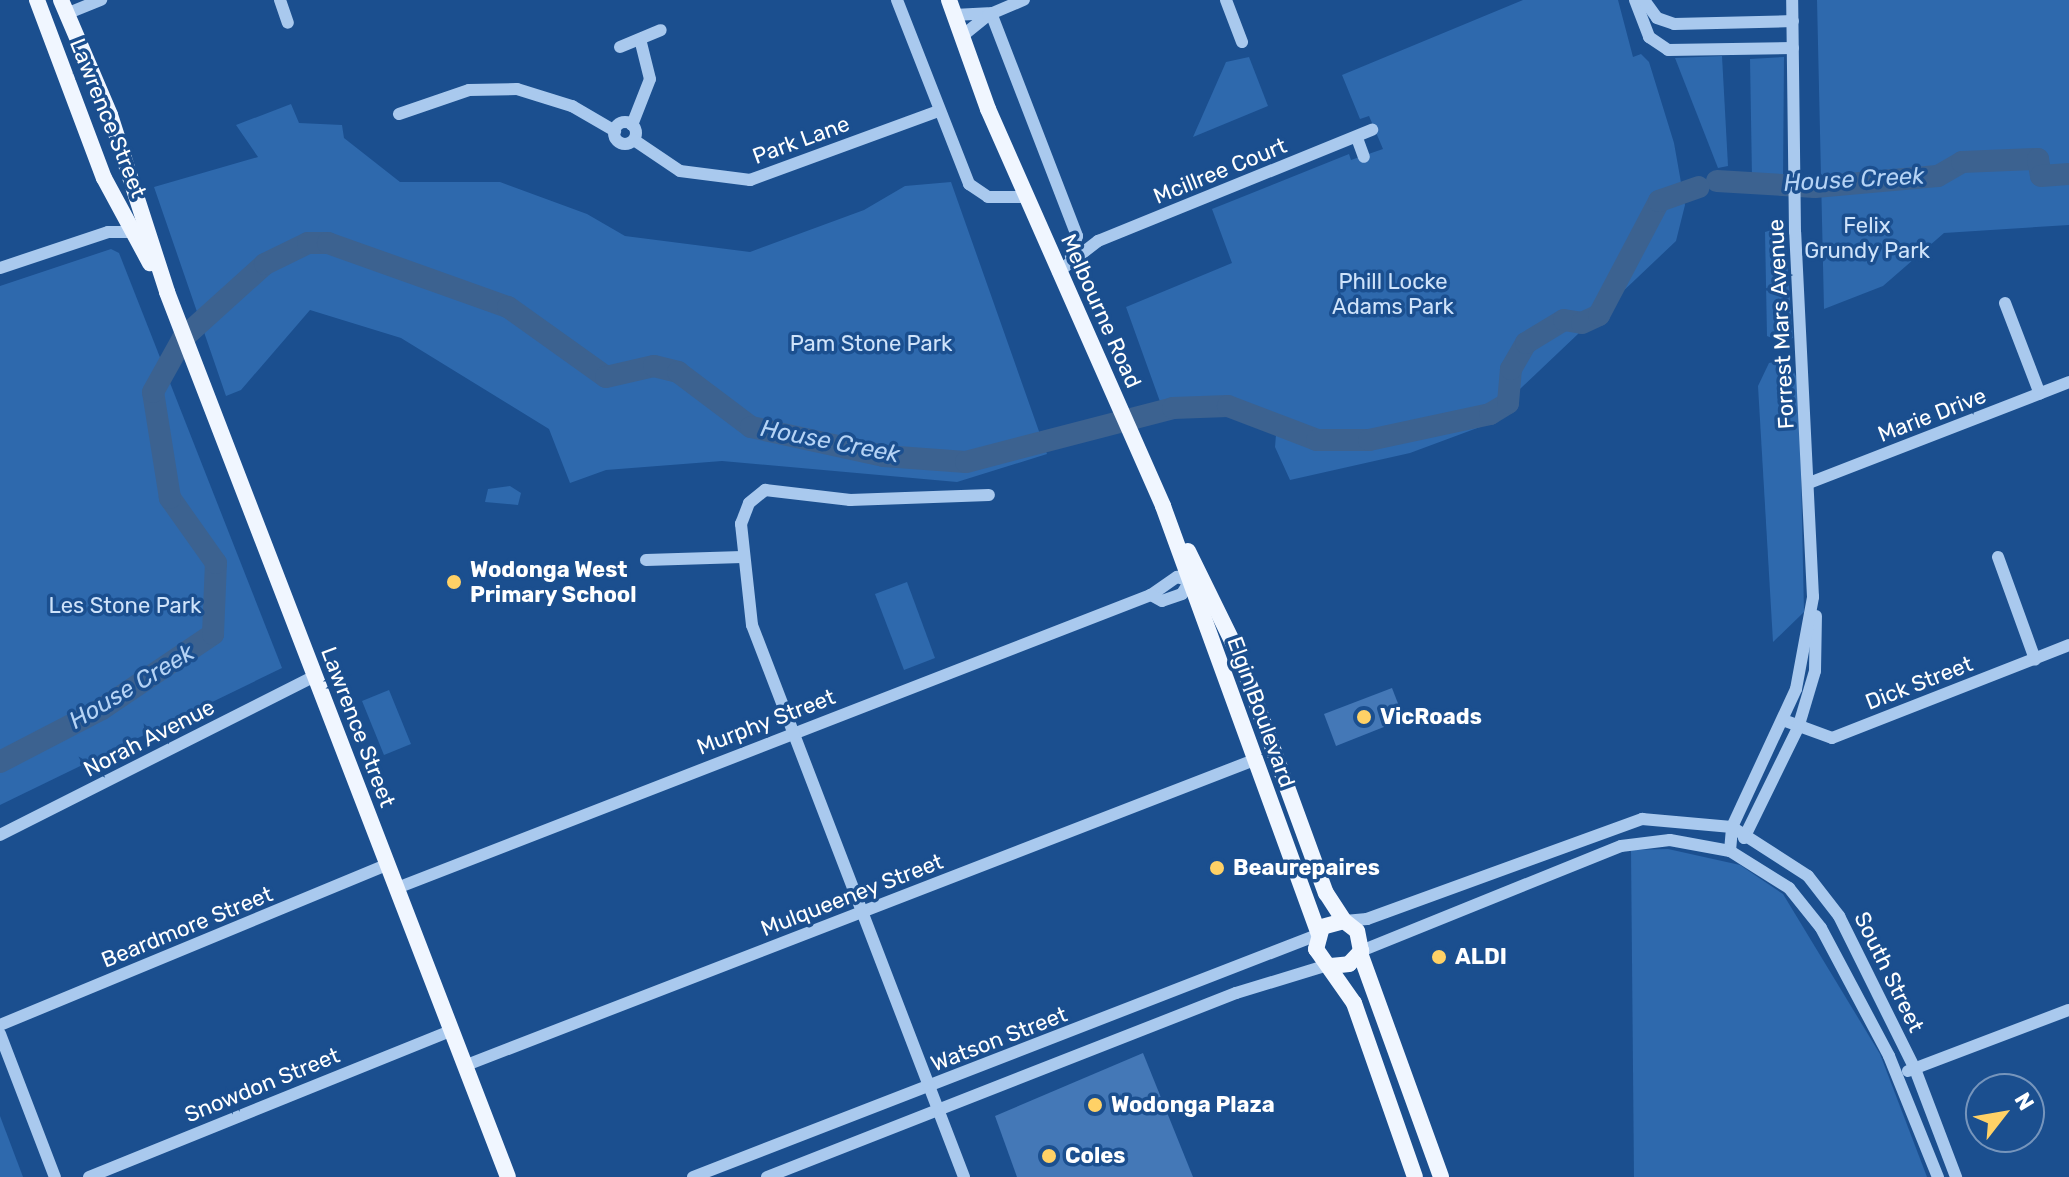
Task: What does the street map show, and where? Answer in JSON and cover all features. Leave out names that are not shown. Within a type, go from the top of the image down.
[{"type":"main road","name":"Lawrence Street","points":[[37,0],[123,214],[138,226]]},
{"type":"main road","name":"Lawrence Street","points":[[64,7],[110,115],[138,226],[201,379],[508,1177]]},
{"type":"main road","points":[[45,22],[64,7]]},
{"type":"main road","name":"Melbourne Road","points":[[951,8],[1025,197],[1062,265],[1136,444]]},
{"type":"main road","name":"Elgin Boulevard","points":[[1136,444],[1214,620],[1259,702],[1326,893],[1345,921]]},
{"type":"main road","name":"Elgin Boulevard","points":[[1214,620],[1238,718],[1318,934]]},
{"type":"main road","points":[[1238,718],[1259,702]]},
{"type":"main road","points":[[1415,1177],[1354,1003],[1330,965],[1317,952],[1318,934],[1330,921],[1345,921],[1359,935],[1360,952],[1441,1177]]},
{"type":"main road","points":[[1330,965],[1347,965],[1360,952]]},
{"type":"street","points":[[64,7],[101,0]]},
{"type":"street","points":[[280,0],[288,23]]},
{"type":"street","points":[[897,0],[970,186],[990,198],[1025,197]]},
{"type":"street","points":[[961,37],[991,13],[1024,0]]},
{"type":"street","points":[[1226,0],[1242,42]]},
{"type":"street","points":[[1635,0],[1649,37],[1668,50],[1793,48]]},
{"type":"street","points":[[1644,0],[1657,18],[1674,24],[1793,21]]},
{"type":"street","name":"Forrest Mars Avenue","points":[[1749,834],[1798,728],[1817,654],[1795,222],[1792,0]]},
{"type":"street","points":[[951,8],[991,13]]},
{"type":"street","name":"Melbourne Road","points":[[991,13],[1074,227],[1077,244],[1062,265]]},
{"type":"street","points":[[620,47],[661,30]]},
{"type":"street","points":[[634,140],[632,125],[650,79],[640,39]]},
{"type":"street","points":[[399,114],[469,90],[517,89],[572,106],[615,131],[624,122],[632,125]]},
{"type":"street","name":"Park Lane","points":[[615,131],[620,142],[634,140],[680,171],[750,180],[939,111]]},
{"type":"street","name":"Mcillree Court","points":[[1062,265],[1098,241],[1372,130]]},
{"type":"street","points":[[1357,138],[1364,157]]},
{"type":"street","points":[[108,232],[123,214]]},
{"type":"street","points":[[0,268],[108,232],[138,226]]},
{"type":"street","points":[[1074,227],[1098,241]]},
{"type":"street","points":[[2005,303],[2040,394]]},
{"type":"street","name":"Marie Drive","points":[[1809,483],[2069,382]]},
{"type":"street","points":[[964,1177],[752,625],[742,557],[741,524],[749,503],[765,490],[779,489],[850,500],[989,495]]},
{"type":"street","points":[[646,560],[742,557]]},
{"type":"street","points":[[1998,557],[2035,659]]},
{"type":"street","name":"Murphy Street","points":[[397,888],[1151,595],[1177,577],[1196,578]]},
{"type":"street","name":"Forrest Mars Avenue","points":[[1732,827],[1783,720],[1800,676],[1813,597]]},
{"type":"street","name":"Dick Street","points":[[1783,720],[1832,738],[2069,645]]},
{"type":"street","name":"Norah Avenue","points":[[0,835],[315,676]]},
{"type":"street","name":"Mulqueeney Street","points":[[464,1066],[1254,760]]},
{"type":"street","points":[[1345,921],[1367,919],[1617,825],[1655,818],[1732,827],[1730,851]]},
{"type":"street","points":[[1617,825],[1621,846]]},
{"type":"street","name":"South Street","points":[[1732,827],[1749,834],[1825,894],[1915,1069],[1956,1177]]},
{"type":"street","points":[[1730,851],[1749,834]]},
{"type":"street","points":[[1360,952],[1531,879],[1621,846],[1670,840],[1730,851]]},
{"type":"street","name":"South Street","points":[[1730,851],[1771,874],[1803,904],[1842,965],[1898,1075],[1938,1177]]},
{"type":"street","points":[[1521,860],[1531,879]]},
{"type":"street","name":"Beardmore Street","points":[[0,1025],[387,865]]},
{"type":"street","name":"Watson Street","points":[[693,1177],[1228,972],[1318,934]]},
{"type":"street","name":"Watson Street","points":[[767,1177],[1236,993],[1330,965]]},
{"type":"street","points":[[1228,972],[1236,993]]},
{"type":"street","points":[[1153,1000],[1161,1022]]},
{"type":"street","points":[[1898,1075],[2069,1010]]},
{"type":"street","name":"Snowdon Street","points":[[89,1177],[450,1031]]},
{"type":"street","points":[[0,1034],[55,1177]]},
{"type":"street","points":[[970,1071],[979,1093]]},
{"type":"street","points":[[886,1104],[895,1126]]},
{"type":"green space","name":"Phill Locke Adams Park","points":[[1523,0],[1618,0],[1633,57],[1641,54],[1649,62],[1674,143],[1685,205],[1676,241],[1480,427],[1410,453],[1290,480],[1275,447],[1277,422],[1228,406],[1163,410],[1126,307],[1232,263],[1212,209],[1349,154],[1351,160],[1383,149],[1369,116],[1360,119],[1342,75]]},
{"type":"green space","name":"Felix Grundy Park","points":[[1817,0],[2069,0],[2069,225],[1944,233],[1883,286],[1824,309]]},
{"type":"green space","points":[[1722,56],[1728,166],[1718,168],[1675,58]]},
{"type":"green space","points":[[1249,57],[1268,106],[1193,137],[1226,62]]},
{"type":"green space","points":[[1784,57],[1783,178],[1752,178],[1750,59]]},
{"type":"green space","name":"Pam Stone Park","points":[[291,104],[299,123],[342,125],[344,138],[400,182],[500,182],[587,214],[625,236],[750,252],[864,210],[905,186],[951,182],[1047,454],[957,482],[722,461],[606,470],[570,483],[549,429],[401,338],[310,310],[241,390],[226,396],[154,187],[258,157],[236,125]]},
{"type":"green space","points":[[1775,229],[1785,234],[1793,338],[1779,341],[1767,336],[1765,232]]},
{"type":"green space","name":"Les Stone Park","points":[[111,249],[119,253],[282,668],[0,805],[0,286]]},
{"type":"green space","points":[[1789,361],[1799,383],[1804,612],[1773,642],[1758,386],[1769,363]]},
{"type":"green space","points":[[510,486],[521,493],[518,505],[485,502],[488,489]]},
{"type":"green space","points":[[907,582],[935,658],[904,670],[875,594]]},
{"type":"green space","points":[[389,690],[411,744],[384,755],[362,701]]},
{"type":"green space","points":[[1668,849],[1740,865],[1783,894],[1880,1054],[1927,1177],[1634,1177],[1631,850]]},
{"type":"green space","points":[[0,1116],[23,1177],[0,1177]]},
{"type":"building","name":"VicRoads","points":[[1392,688],[1404,719],[1336,746],[1324,714]]},
{"type":"building","name":"Wodonga Plaza","points":[[1143,1053],[1193,1177],[1017,1177],[995,1116]]},
{"type":"waterway","name":"House Creek","points":[[1717,181],[1815,187],[1938,176],[1962,162],[2038,159],[2041,176],[2069,174]]},
{"type":"waterway","name":"House Creek","points":[[0,762],[102,709],[213,634],[216,563],[170,498],[153,392],[183,338],[265,264],[308,243],[328,243],[508,307],[606,377],[654,366],[678,372],[751,427],[884,456],[966,462],[1173,408],[1228,406],[1317,440],[1369,440],[1490,414],[1508,403],[1511,369],[1526,343],[1564,320],[1582,323],[1599,315],[1659,201],[1699,187]]},
{"type":"place","name":"Wodonga West Primary School","points":[[454,582]]},
{"type":"place","name":"VicRoads","points":[[1364,717]]},
{"type":"place","name":"Beaurepaires","points":[[1217,868]]},
{"type":"place","name":"ALDI","points":[[1439,957]]},
{"type":"place","name":"Wodonga Plaza","points":[[1095,1105]]},
{"type":"place","name":"Coles","points":[[1049,1156]]}]
